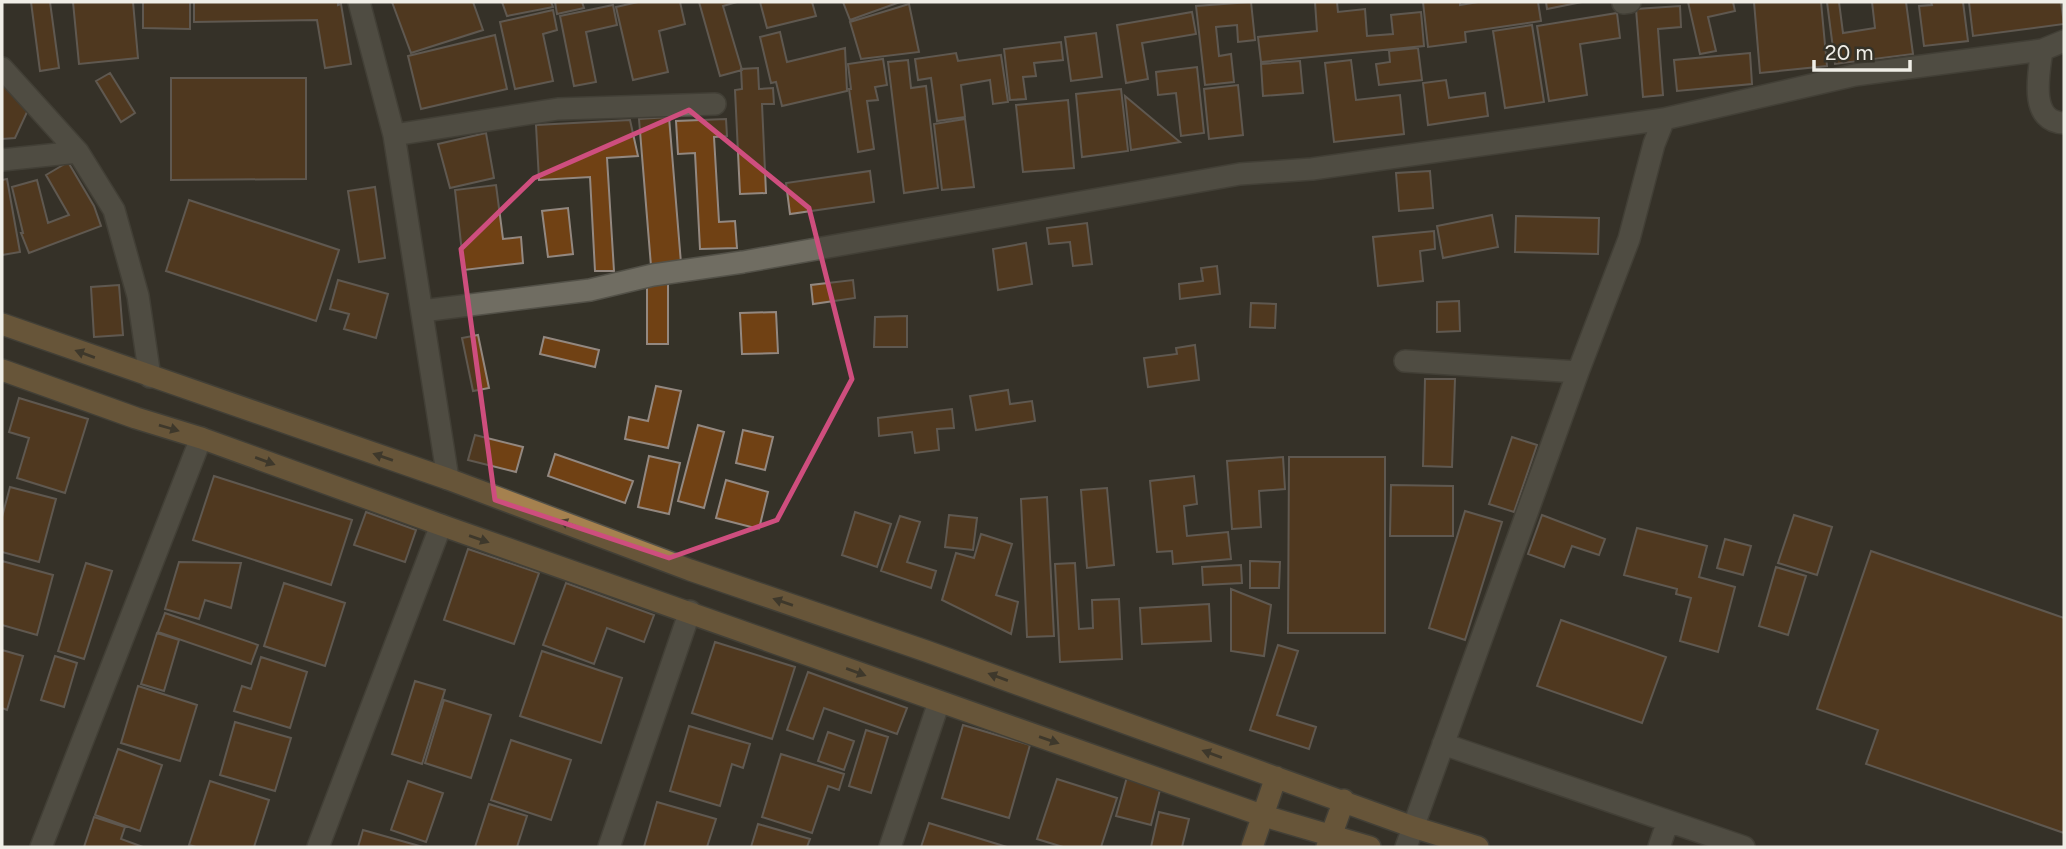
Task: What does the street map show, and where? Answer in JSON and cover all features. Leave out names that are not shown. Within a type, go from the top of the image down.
[{"type":"main road","points":[[2,324],[448,479],[690,570],[1344,800],[1413,827],[1478,847]]},
{"type":"main road","points":[[2,370],[690,611],[1330,841],[1370,847]]},
{"type":"main road","points":[[1252,847],[1276,777]]},
{"type":"main road","points":[[1330,841],[1344,800]]},
{"type":"street","points":[[359,2],[394,135],[448,479]]},
{"type":"street","points":[[422,311],[590,290],[653,275],[743,262],[1240,174],[1312,169],[1664,119],[1855,75],[2042,50],[2064,41]]},
{"type":"street","points":[[2042,50],[2037,96],[2044,112],[2058,122],[2064,122]]},
{"type":"street","points":[[2,68],[78,152],[114,210],[138,296],[150,377]]},
{"type":"street","points":[[394,135],[558,110],[715,104]]},
{"type":"street","points":[[1406,847],[1629,239],[1654,144],[1664,119]]},
{"type":"street","points":[[2,160],[78,152]]},
{"type":"street","points":[[1405,361],[1578,372]]},
{"type":"street","points":[[41,847],[201,438]]},
{"type":"street","points":[[318,847],[441,525]]},
{"type":"street","points":[[609,847],[690,611]]},
{"type":"street","points":[[890,847],[939,702]]},
{"type":"street","points":[[1443,744],[1744,847]]},
{"type":"street","points":[[1659,847],[1668,821]]},
{"type":"highlighted area","points":[[689,110],[809,208],[852,379],[777,520],[669,558],[495,500],[461,249],[534,178]]},
{"type":"building","points":[[31,2],[50,2],[59,68],[40,71]]},
{"type":"building","points":[[73,2],[133,2],[138,58],[79,64]]},
{"type":"building","points":[[143,2],[190,2],[190,29],[143,28]]},
{"type":"building","points":[[194,2],[338,2],[338,5],[341,4],[351,64],[325,68],[317,20],[194,22]]},
{"type":"building","points":[[392,2],[473,2],[483,30],[411,53]]},
{"type":"building","points":[[502,2],[551,2],[553,7],[507,16]]},
{"type":"building","points":[[555,2],[582,2],[584,8],[557,14]]},
{"type":"building","points":[[638,2],[680,2],[685,24],[659,31],[668,72],[633,80],[616,7]]},
{"type":"building","points":[[699,2],[737,2],[723,6],[742,70],[720,76]]},
{"type":"building","points":[[760,2],[812,2],[816,16],[767,28]]},
{"type":"building","points":[[843,2],[900,2],[850,20]]},
{"type":"building","points":[[1251,2],[1255,40],[1238,42],[1237,25],[1216,27],[1219,56],[1231,54],[1234,82],[1205,85],[1196,6]]},
{"type":"building","points":[[1315,2],[1337,2],[1338,12],[1365,9],[1367,36],[1393,34],[1391,15],[1421,12],[1424,46],[1261,62],[1258,37],[1317,31]]},
{"type":"building","points":[[1423,2],[1460,2],[1460,5],[1478,2],[1538,2],[1541,21],[1465,32],[1466,42],[1428,47]]},
{"type":"building","points":[[1546,2],[1582,2],[1547,9]]},
{"type":"building","points":[[1688,2],[1733,2],[1735,11],[1708,17],[1716,51],[1700,54]]},
{"type":"building","points":[[1754,2],[1821,2],[1827,66],[1760,73]]},
{"type":"building","points":[[1827,2],[1839,2],[1843,33],[1875,28],[1872,2],[1906,2],[1913,54],[1835,64]]},
{"type":"building","points":[[1931,2],[1963,2],[1968,41],[1924,46],[1919,6],[1932,5]]},
{"type":"building","points":[[1969,2],[2061,2],[2064,24],[1973,36]]},
{"type":"building","points":[[909,4],[919,52],[861,59],[850,22]]},
{"type":"building","points":[[613,5],[617,25],[586,32],[596,82],[574,86],[560,16]]},
{"type":"building","points":[[1680,6],[1681,27],[1658,29],[1663,95],[1643,97],[1636,9]]},
{"type":"building","points":[[553,10],[557,30],[543,34],[553,81],[515,89],[500,22]]},
{"type":"building","points":[[1192,12],[1196,34],[1142,43],[1148,79],[1126,83],[1117,25]]},
{"type":"building","points":[[1617,13],[1620,38],[1580,44],[1587,95],[1549,101],[1537,26]]},
{"type":"building","points":[[1532,25],[1544,102],[1505,108],[1493,31]]},
{"type":"building","points":[[780,32],[787,62],[845,48],[847,91],[782,106],[776,82],[771,83],[760,37]]},
{"type":"building","points":[[1096,33],[1102,77],[1071,81],[1065,37]]},
{"type":"building","points":[[495,35],[507,89],[421,109],[408,56]]},
{"type":"building","points":[[1061,42],[1063,60],[1034,63],[1036,76],[1023,77],[1026,99],[1010,100],[1004,49]]},
{"type":"building","points":[[1418,48],[1422,80],[1379,85],[1376,64],[1390,62],[1389,51]]},
{"type":"building","points":[[956,53],[958,61],[1001,55],[1008,102],[993,104],[990,80],[961,85],[965,117],[937,121],[931,78],[918,80],[915,59]]},
{"type":"building","points":[[1750,53],[1752,84],[1677,91],[1674,60]]},
{"type":"building","points":[[883,59],[887,85],[875,87],[878,100],[867,101],[874,149],[858,152],[848,64]]},
{"type":"building","points":[[908,60],[911,88],[926,86],[938,188],[904,193],[888,62]]},
{"type":"building","points":[[1351,60],[1356,100],[1400,95],[1404,134],[1334,142],[1325,63]]},
{"type":"building","points":[[1300,61],[1303,93],[1263,96],[1261,64]]},
{"type":"building","points":[[1197,67],[1204,133],[1181,136],[1176,93],[1158,95],[1156,72]]},
{"type":"building","points":[[758,68],[759,89],[773,88],[774,104],[762,104],[766,193],[740,194],[735,90],[742,89],[741,69]]},
{"type":"building","points":[[110,73],[135,113],[121,122],[96,81]]},
{"type":"building","points":[[2,78],[28,110],[15,138],[2,139]]},
{"type":"building","points":[[171,78],[306,78],[306,179],[171,180]]},
{"type":"building","points":[[1446,80],[1449,98],[1485,93],[1488,116],[1428,125],[1423,83]]},
{"type":"building","points":[[1238,85],[1243,135],[1209,139],[1204,89]]},
{"type":"building","points":[[1121,89],[1128,151],[1082,157],[1076,94]]},
{"type":"building","points":[[1125,96],[1180,142],[1131,150]]},
{"type":"building","points":[[1068,100],[1074,168],[1023,172],[1016,105]]},
{"type":"building","points":[[669,117],[681,263],[651,266],[639,119]]},
{"type":"building","points":[[726,119],[727,136],[714,137],[719,222],[735,221],[737,248],[700,249],[695,153],[678,154],[676,121]]},
{"type":"building","points":[[965,119],[974,187],[942,190],[934,124]]},
{"type":"building","points":[[630,120],[638,156],[607,158],[614,271],[595,271],[590,177],[539,180],[536,125]]},
{"type":"building","points":[[486,133],[494,178],[450,188],[438,144]]},
{"type":"building","points":[[68,162],[94,206],[101,226],[29,253],[21,233],[12,187],[37,180],[48,223],[69,215],[46,175]]},
{"type":"building","points":[[870,171],[874,202],[790,214],[786,183]]},
{"type":"building","points":[[1430,171],[1433,208],[1399,211],[1396,173]]},
{"type":"building","points":[[7,179],[20,252],[2,255],[2,180]]},
{"type":"building","points":[[496,185],[503,239],[521,237],[523,263],[464,270],[455,190]]},
{"type":"building","points":[[375,187],[385,258],[359,262],[348,191]]},
{"type":"building","points":[[189,200],[339,250],[316,321],[166,271]]},
{"type":"building","points":[[568,208],[573,254],[548,257],[542,211]]},
{"type":"building","points":[[1492,215],[1498,247],[1443,258],[1437,226]]},
{"type":"building","points":[[1516,216],[1599,218],[1598,254],[1515,252]]},
{"type":"building","points":[[1087,223],[1092,264],[1073,266],[1070,242],[1049,244],[1047,228]]},
{"type":"building","points":[[1434,231],[1435,249],[1420,251],[1423,281],[1378,286],[1373,237]]},
{"type":"building","points":[[1026,243],[1032,284],[998,290],[993,249]]},
{"type":"building","points":[[1217,266],[1220,294],[1180,299],[1179,284],[1203,281],[1201,268]]},
{"type":"building","points":[[338,280],[388,294],[376,338],[344,329],[349,314],[330,309]]},
{"type":"building","points":[[853,280],[855,298],[813,304],[811,285]]},
{"type":"building","points":[[647,284],[668,284],[668,344],[647,344]]},
{"type":"building","points":[[119,285],[123,335],[94,337],[91,287]]},
{"type":"building","points":[[1459,301],[1460,331],[1437,332],[1437,302]]},
{"type":"building","points":[[1251,303],[1276,304],[1275,328],[1250,327]]},
{"type":"building","points":[[776,312],[778,353],[742,354],[740,313]]},
{"type":"building","points":[[907,316],[907,347],[874,347],[875,317]]},
{"type":"building","points":[[478,335],[489,388],[473,391],[462,338]]},
{"type":"building","points":[[544,337],[599,350],[595,367],[540,354]]},
{"type":"building","points":[[1195,345],[1199,380],[1148,387],[1144,358],[1177,354],[1176,348]]},
{"type":"building","points":[[1425,379],[1455,379],[1452,467],[1423,466]]},
{"type":"building","points":[[656,386],[681,391],[668,448],[625,439],[629,417],[648,421]]},
{"type":"building","points":[[1008,390],[1010,404],[1032,401],[1035,421],[976,430],[970,396]]},
{"type":"building","points":[[19,398],[88,419],[65,493],[17,478],[29,438],[9,432]]},
{"type":"building","points":[[952,409],[954,428],[937,429],[939,450],[915,453],[912,432],[879,436],[878,418]]},
{"type":"building","points":[[698,425],[724,432],[704,508],[678,501]]},
{"type":"building","points":[[743,430],[773,437],[765,470],[736,463]]},
{"type":"building","points":[[475,435],[523,447],[516,472],[468,460]]},
{"type":"building","points":[[1512,437],[1537,445],[1514,512],[1489,504]]},
{"type":"building","points":[[555,454],[633,481],[625,503],[548,476]]},
{"type":"building","points":[[649,456],[680,463],[669,514],[638,507]]},
{"type":"building","points":[[1283,457],[1285,489],[1259,491],[1261,527],[1232,529],[1227,461]]},
{"type":"building","points":[[1289,457],[1385,457],[1385,633],[1288,633]]},
{"type":"building","points":[[214,476],[352,520],[331,585],[193,540]]},
{"type":"building","points":[[1194,476],[1197,504],[1184,506],[1187,536],[1228,532],[1231,559],[1173,564],[1172,551],[1157,552],[1150,481]]},
{"type":"building","points":[[726,480],[768,492],[759,529],[716,518]]},
{"type":"building","points":[[1391,485],[1453,486],[1453,536],[1390,536]]},
{"type":"building","points":[[10,487],[56,499],[39,562],[2,552],[2,517]]},
{"type":"building","points":[[1107,488],[1114,565],[1087,568],[1081,490]]},
{"type":"building","points":[[1047,497],[1054,636],[1027,637],[1021,499]]},
{"type":"building","points":[[1465,511],[1502,522],[1465,640],[1429,628]]},
{"type":"building","points":[[366,512],[416,530],[405,562],[354,545]]},
{"type":"building","points":[[855,512],[891,524],[877,567],[842,555]]},
{"type":"building","points":[[949,515],[977,518],[973,550],[945,547]]},
{"type":"building","points":[[1542,515],[1605,539],[1599,555],[1572,546],[1564,567],[1528,554]]},
{"type":"building","points":[[1794,515],[1832,527],[1817,575],[1778,563]]},
{"type":"building","points":[[900,516],[920,522],[907,562],[936,571],[931,588],[881,571]]},
{"type":"building","points":[[1637,528],[1707,546],[1699,577],[1735,587],[1718,652],[1680,641],[1691,598],[1676,594],[1677,589],[1624,575]]},
{"type":"building","points":[[981,534],[1012,544],[996,595],[1018,602],[1011,634],[942,600],[956,553],[974,558]]},
{"type":"building","points":[[1725,539],[1751,546],[1743,575],[1717,568]]},
{"type":"building","points":[[468,549],[539,573],[514,644],[444,620]]},
{"type":"building","points":[[1871,551],[2064,618],[2064,833],[1866,764],[1878,730],[1817,709]]},
{"type":"building","points":[[2,561],[53,575],[37,635],[2,625]]},
{"type":"building","points":[[1250,561],[1280,562],[1279,588],[1250,588]]},
{"type":"building","points":[[179,562],[241,563],[231,608],[205,600],[199,619],[165,609]]},
{"type":"building","points":[[86,563],[112,571],[84,659],[58,651]]},
{"type":"building","points":[[1075,563],[1079,629],[1093,628],[1092,600],[1119,599],[1122,659],[1060,662],[1055,564]]},
{"type":"building","points":[[1241,565],[1242,583],[1203,585],[1202,567]]},
{"type":"building","points":[[1776,567],[1806,576],[1788,635],[1759,626]]},
{"type":"building","points":[[284,583],[345,603],[325,666],[264,646]]},
{"type":"building","points":[[566,583],[654,615],[644,642],[607,628],[594,664],[543,645]]},
{"type":"building","points":[[1231,589],[1271,605],[1264,656],[1231,651]]},
{"type":"building","points":[[1209,604],[1211,641],[1142,644],[1140,608]]},
{"type":"building","points":[[165,613],[258,645],[251,664],[158,632]]},
{"type":"building","points":[[1561,620],[1666,657],[1642,723],[1537,686]]},
{"type":"building","points":[[157,633],[179,640],[164,691],[141,684]]},
{"type":"building","points":[[715,642],[795,667],[772,739],[692,713]]},
{"type":"building","points":[[1278,645],[1298,651],[1277,715],[1316,727],[1309,749],[1250,730]]},
{"type":"building","points":[[2,650],[23,656],[7,710],[2,708]]},
{"type":"building","points":[[542,651],[622,678],[601,743],[520,716]]},
{"type":"building","points":[[55,656],[77,663],[64,707],[41,700]]},
{"type":"building","points":[[261,657],[307,672],[290,728],[234,711],[242,686],[251,689]]},
{"type":"building","points":[[808,672],[907,708],[897,734],[824,708],[813,739],[787,730]]},
{"type":"building","points":[[415,681],[445,690],[422,764],[392,754]]},
{"type":"building","points":[[138,686],[197,705],[180,761],[121,743]]},
{"type":"building","points":[[444,700],[491,715],[471,778],[425,763]]},
{"type":"building","points":[[235,722],[291,738],[275,791],[220,775]]},
{"type":"building","points":[[963,725],[1030,745],[1009,818],[942,798]]},
{"type":"building","points":[[689,726],[750,744],[743,768],[732,764],[720,806],[670,791]]},
{"type":"building","points":[[866,730],[888,737],[871,793],[849,786]]},
{"type":"building","points":[[828,732],[854,741],[844,770],[818,761]]},
{"type":"building","points":[[511,740],[571,760],[551,820],[491,800]]},
{"type":"building","points":[[118,749],[162,765],[140,831],[95,815]]},
{"type":"building","points":[[781,754],[844,774],[839,790],[828,786],[812,833],[762,817]]},
{"type":"building","points":[[1127,777],[1161,786],[1151,825],[1116,816]]},
{"type":"building","points":[[1057,779],[1117,798],[1101,847],[1063,847],[1037,839]]},
{"type":"building","points":[[210,781],[269,800],[254,847],[189,845]]},
{"type":"building","points":[[408,781],[443,793],[426,842],[391,830]]},
{"type":"building","points":[[657,802],[716,819],[707,847],[644,847]]},
{"type":"building","points":[[489,804],[527,816],[517,847],[475,847]]},
{"type":"building","points":[[1159,812],[1189,819],[1182,847],[1151,847]]},
{"type":"building","points":[[94,817],[125,827],[121,839],[143,847],[84,847]]},
{"type":"building","points":[[929,823],[1007,847],[921,847]]},
{"type":"building","points":[[758,824],[810,839],[807,847],[751,847]]},
{"type":"building","points":[[363,830],[423,847],[358,847]]}]
